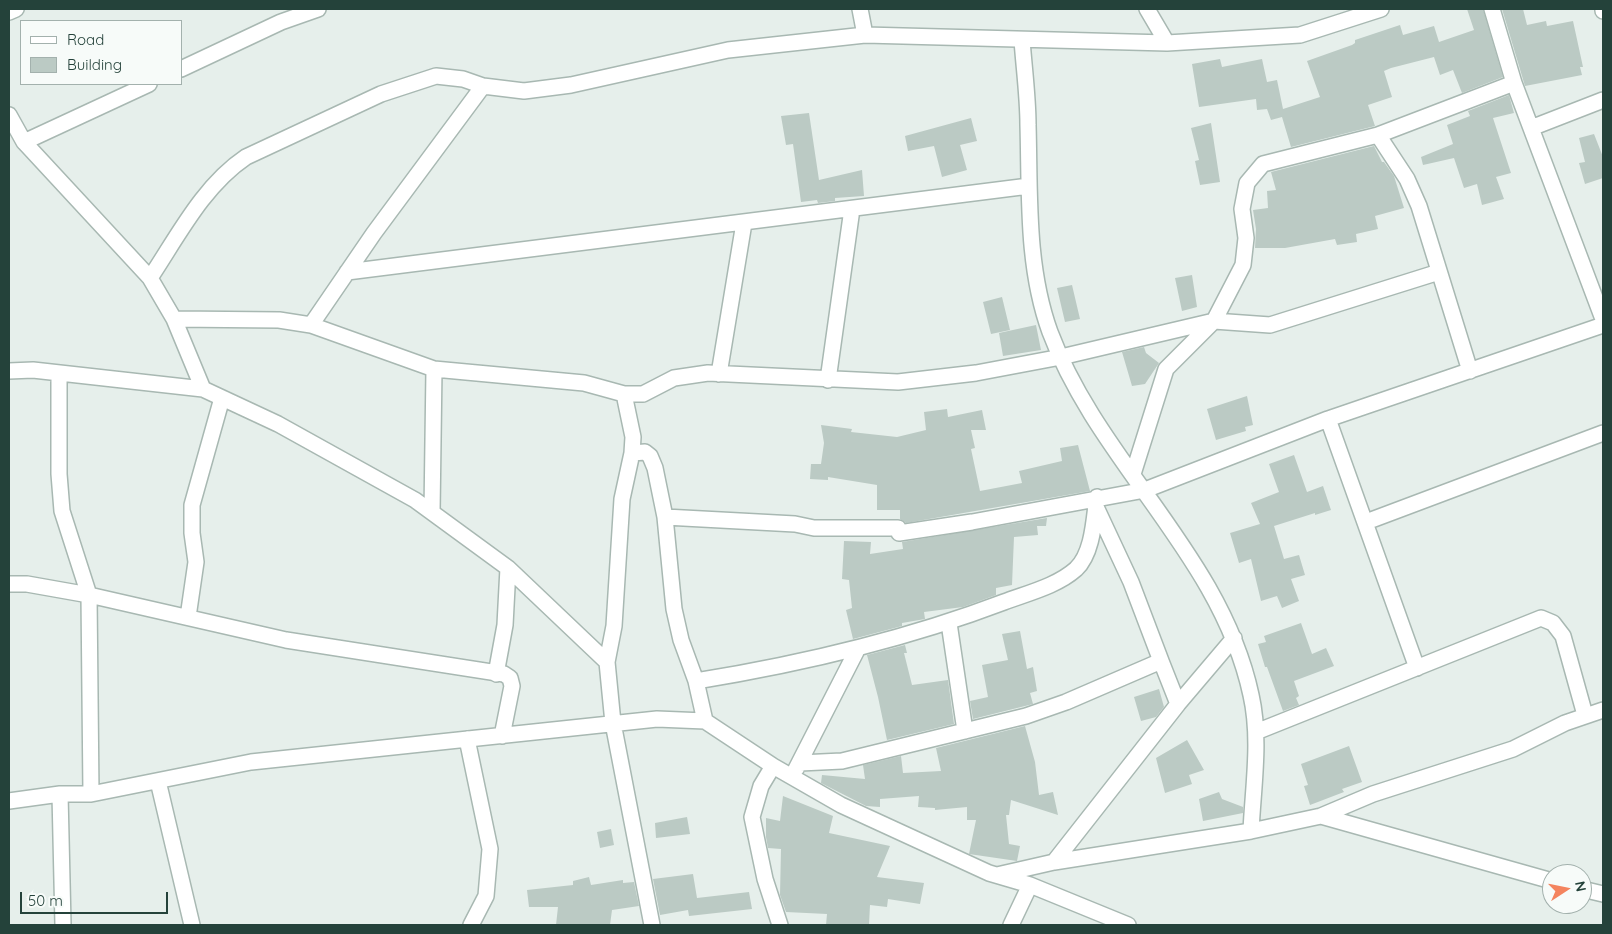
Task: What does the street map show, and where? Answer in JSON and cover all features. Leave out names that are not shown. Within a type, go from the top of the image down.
[{"type":"street","points":[[9,12],[16,9]]},
{"type":"street","points":[[182,68],[279,16],[318,9]]},
{"type":"street","points":[[860,9],[865,35]]},
{"type":"street","points":[[1147,9],[1167,43]]},
{"type":"street","points":[[150,278],[209,190],[227,170],[246,157],[381,94],[436,76],[463,79],[483,86],[524,91],[571,85],[728,50],[865,35],[1167,43],[1300,35],[1381,9]]},
{"type":"street","points":[[1492,9],[1514,83],[1603,319]]},
{"type":"street","points":[[1022,40],[1028,122],[1030,233],[1038,282],[1049,329],[1060,358],[1097,426],[1145,490],[1214,594],[1234,638],[1252,696],[1256,732],[1251,832]]},
{"type":"street","points":[[1133,474],[1166,369],[1214,321],[1243,265],[1246,238],[1242,209],[1247,183],[1263,164],[1378,135],[1514,83]]},
{"type":"street","points":[[24,142],[147,85]]},
{"type":"street","points":[[311,325],[347,272],[483,86]]},
{"type":"street","points":[[1531,128],[1603,100]]},
{"type":"street","points":[[9,114],[24,142],[150,278],[174,319],[203,388]]},
{"type":"street","points":[[1378,135],[1407,179],[1419,206],[1470,371]]},
{"type":"street","points":[[347,272],[1029,186]]},
{"type":"street","points":[[828,380],[852,209]]},
{"type":"street","points":[[719,374],[744,223]]},
{"type":"street","points":[[174,319],[279,320],[311,325],[434,369],[584,383],[624,394],[643,394],[674,378],[708,373],[898,382],[976,373],[1060,358],[1214,321],[1270,326],[1439,272]]},
{"type":"street","points":[[665,517],[795,524],[814,528],[898,528],[899,533],[1096,502],[1145,490],[1328,420],[1603,325]]},
{"type":"street","points":[[432,512],[434,369]]},
{"type":"street","points":[[9,371],[59,373],[203,388],[278,424],[415,500],[432,512],[508,568],[607,662]]},
{"type":"street","points":[[59,373],[58,474],[62,511],[89,595],[91,794]]},
{"type":"street","points":[[624,394],[633,437],[632,453],[622,499],[614,626],[607,662],[613,723],[652,925]]},
{"type":"street","points":[[188,617],[196,562],[192,533],[192,505],[222,398]]},
{"type":"street","points":[[1328,420],[1417,668]]},
{"type":"street","points":[[1366,522],[1603,433]]},
{"type":"street","points":[[632,453],[645,452],[650,456],[665,517],[674,610],[681,640],[696,681],[705,721]]},
{"type":"street","points":[[696,681],[781,667],[858,648],[949,623],[1050,585],[1076,569],[1085,558],[1096,502]]},
{"type":"street","points":[[1096,502],[1131,582],[1178,704]]},
{"type":"street","points":[[496,674],[505,625],[508,568]]},
{"type":"street","points":[[9,584],[27,584],[89,595],[286,640],[504,674],[510,678],[512,686],[502,736]]},
{"type":"street","points":[[1256,732],[1541,618],[1553,623],[1563,636],[1585,715]]},
{"type":"street","points":[[949,623],[965,731]]},
{"type":"street","points":[[1054,862],[1178,704],[1234,638]]},
{"type":"street","points":[[791,776],[800,763],[858,648]]},
{"type":"street","points":[[800,763],[842,760],[1026,716],[1066,702],[1161,660]]},
{"type":"street","points":[[996,875],[1054,862],[1251,832],[1321,816],[1373,794],[1513,749],[1585,715],[1603,710]]},
{"type":"street","points":[[9,800],[60,794],[91,794],[251,762],[657,718],[705,721],[773,766],[841,804],[996,875],[1030,885],[1092,919],[1128,925]]},
{"type":"street","points":[[467,739],[490,850],[486,896],[471,925]]},
{"type":"street","points":[[773,766],[761,786],[752,817],[765,878],[780,925]]},
{"type":"street","points":[[158,781],[192,925]]},
{"type":"street","points":[[60,794],[63,925]]},
{"type":"street","points":[[1321,816],[1542,879]]},
{"type":"street","points":[[1011,925],[1030,885]]},
{"type":"building","points":[[1467,9],[1483,9],[1503,77],[1462,93],[1453,70],[1440,75],[1434,57],[1391,68],[1384,71],[1392,97],[1368,105],[1375,126],[1291,147],[1282,117],[1271,120],[1267,109],[1257,110],[1256,99],[1199,107],[1192,64],[1220,59],[1222,67],[1262,59],[1267,82],[1277,80],[1283,109],[1320,97],[1307,61],[1352,45],[1355,43],[1355,40],[1400,25],[1403,35],[1434,26],[1439,42],[1474,30]]},
{"type":"building","points":[[1502,9],[1523,9],[1527,25],[1546,21],[1547,26],[1573,21],[1583,67],[1580,67],[1582,75],[1525,86]]},
{"type":"building","points":[[1509,95],[1514,113],[1493,118],[1511,173],[1496,177],[1504,199],[1482,205],[1477,184],[1464,188],[1454,158],[1423,165],[1421,157],[1453,144],[1447,125],[1470,116],[1468,111]]},
{"type":"building","points":[[809,113],[819,180],[862,170],[864,196],[835,198],[835,201],[818,203],[817,200],[801,202],[793,144],[786,145],[781,116]]},
{"type":"building","points":[[971,118],[977,141],[960,145],[967,170],[942,177],[934,146],[908,151],[905,136]]},
{"type":"building","points":[[1211,123],[1220,182],[1200,185],[1195,161],[1199,160],[1191,128]]},
{"type":"building","points":[[1594,134],[1603,157],[1603,178],[1585,184],[1579,163],[1585,162],[1579,138]]},
{"type":"building","points":[[1374,146],[1382,162],[1384,162],[1394,176],[1404,208],[1375,216],[1378,229],[1356,234],[1357,242],[1337,245],[1335,239],[1285,248],[1255,248],[1256,229],[1253,210],[1268,208],[1267,191],[1276,190],[1271,172]]},
{"type":"building","points":[[1192,275],[1197,307],[1182,311],[1175,278]]},
{"type":"building","points":[[1072,285],[1080,319],[1065,322],[1057,288]]},
{"type":"building","points":[[1002,297],[1010,330],[991,334],[983,302]]},
{"type":"building","points":[[1036,325],[1041,350],[1003,356],[999,333]]},
{"type":"building","points":[[1144,347],[1146,353],[1159,363],[1145,384],[1132,386],[1122,352]]},
{"type":"building","points":[[1247,396],[1253,425],[1245,427],[1246,431],[1216,440],[1207,409]]},
{"type":"building","points":[[947,409],[948,417],[982,410],[986,430],[971,430],[975,448],[971,449],[980,491],[1022,483],[1019,471],[1062,461],[1060,448],[1078,445],[1090,491],[906,523],[900,519],[900,510],[877,510],[877,485],[828,477],[828,480],[810,479],[811,464],[821,464],[824,443],[821,425],[852,429],[851,432],[897,437],[926,430],[924,412]]},
{"type":"building","points":[[1294,455],[1307,492],[1323,486],[1331,510],[1274,526],[1284,559],[1299,555],[1305,575],[1291,579],[1299,601],[1282,608],[1277,596],[1261,601],[1251,559],[1239,563],[1230,533],[1260,524],[1251,503],[1279,492],[1269,464]]},
{"type":"building","points":[[1047,518],[1046,526],[1037,526],[1038,535],[1014,537],[1012,585],[996,588],[996,595],[963,607],[924,612],[925,619],[902,623],[902,626],[853,639],[846,610],[852,608],[849,580],[842,579],[844,541],[871,542],[870,554],[903,549],[902,542]]},
{"type":"building","points":[[1301,623],[1312,654],[1326,648],[1334,666],[1294,681],[1299,696],[1296,698],[1299,705],[1283,711],[1258,644],[1266,642],[1264,636]]},
{"type":"building","points":[[1020,631],[1027,669],[1033,667],[1037,691],[1030,693],[1033,704],[973,719],[970,701],[988,697],[982,665],[1008,660],[1002,634]]},
{"type":"building","points":[[905,645],[907,653],[904,653],[912,685],[948,680],[954,724],[887,740],[867,655]]},
{"type":"building","points":[[1159,689],[1164,707],[1156,717],[1141,721],[1134,697]]},
{"type":"building","points":[[1025,726],[1035,762],[1039,795],[1053,792],[1058,815],[1011,800],[1009,815],[1006,815],[1009,844],[1020,846],[1017,861],[969,854],[976,820],[967,820],[967,807],[935,810],[935,808],[918,807],[919,796],[880,799],[880,807],[866,806],[821,783],[822,775],[865,779],[863,765],[901,756],[903,773],[941,771],[936,748]]},
{"type":"building","points":[[1187,740],[1204,770],[1189,775],[1192,784],[1165,793],[1156,758]]},
{"type":"building","points":[[1349,746],[1362,782],[1342,789],[1344,792],[1310,805],[1304,786],[1308,785],[1301,764]]},
{"type":"building","points":[[1219,792],[1222,799],[1243,807],[1243,813],[1203,821],[1199,799]]},
{"type":"building","points":[[783,796],[833,816],[829,833],[890,846],[877,877],[924,883],[920,904],[888,899],[887,907],[870,905],[869,925],[826,925],[827,914],[786,912],[780,895],[781,849],[768,848],[766,837],[766,818],[780,821]]},
{"type":"building","points":[[687,817],[690,834],[656,838],[655,823]]},
{"type":"building","points":[[611,829],[614,845],[600,848],[597,832]]},
{"type":"building","points":[[693,874],[697,898],[749,892],[752,909],[689,916],[688,910],[660,915],[653,879]]},
{"type":"building","points":[[589,877],[591,885],[623,880],[623,883],[634,882],[639,906],[612,910],[610,925],[556,925],[558,907],[529,907],[527,890],[573,885],[573,881]]}]
